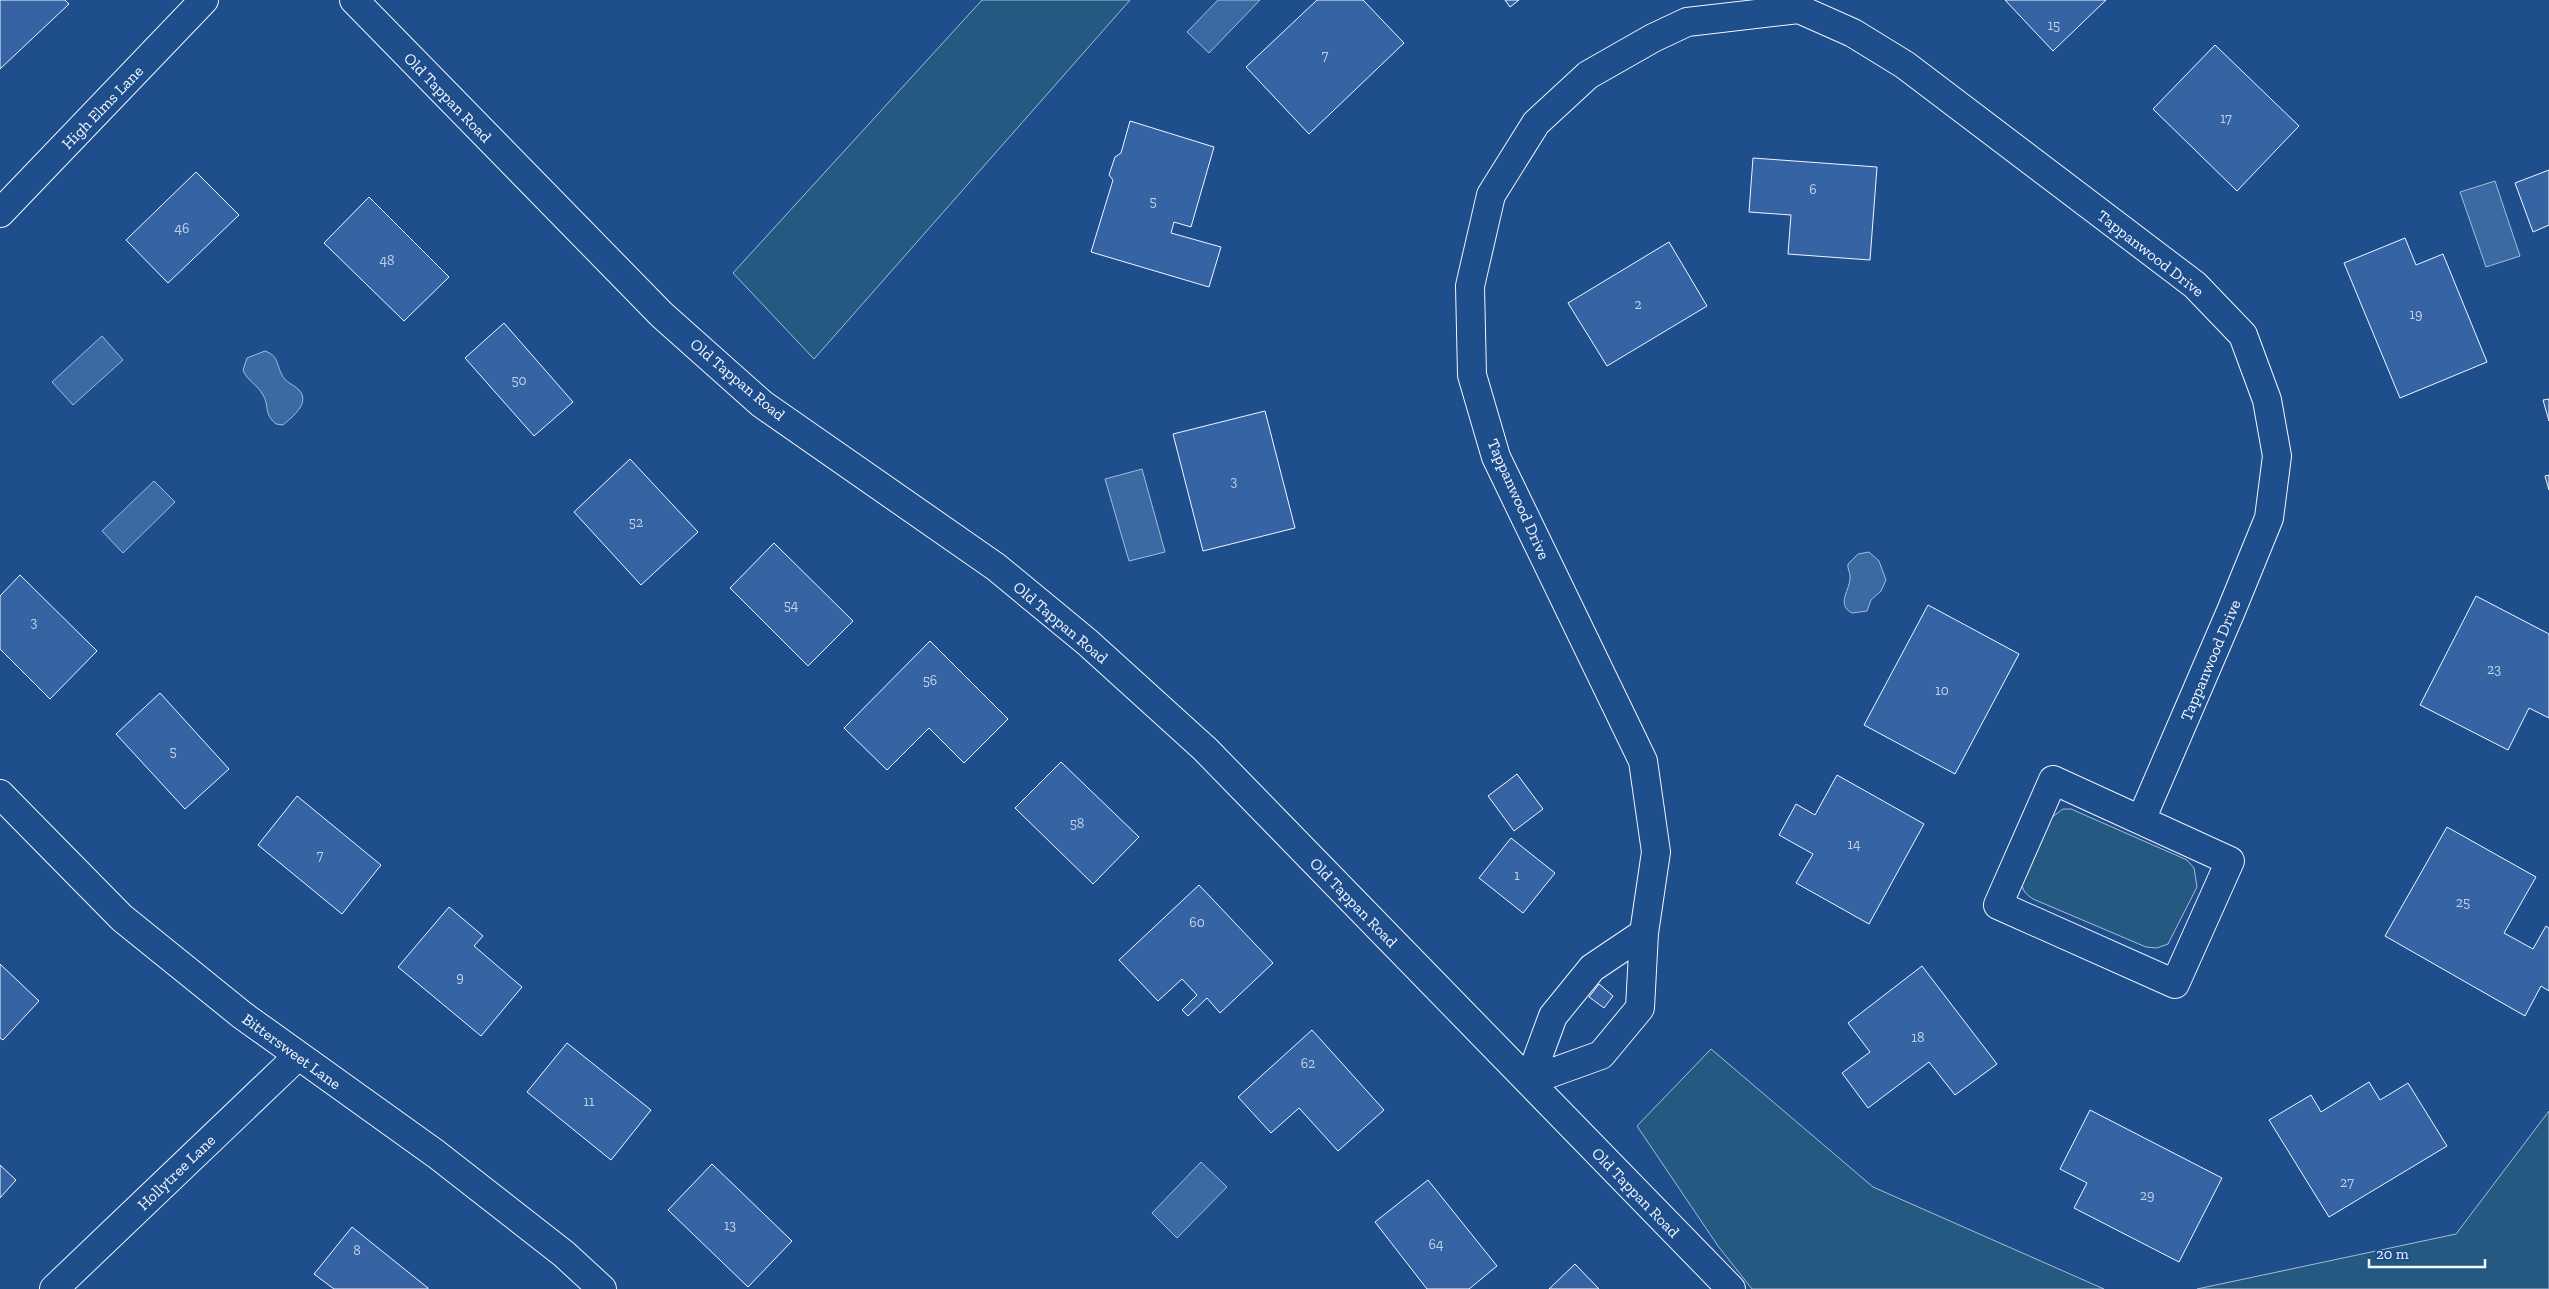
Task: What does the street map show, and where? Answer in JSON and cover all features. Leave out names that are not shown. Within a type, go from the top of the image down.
[{"type":"street","name":"High Elms Lane","points":[[0,213],[204,0]]},
{"type":"street","name":"Old Tappan Road","points":[[354,0],[662,315],[762,404],[996,568],[1086,642],[1205,749],[1730,1289]]},
{"type":"street","name":"Tappanwood Drive","points":[[1529,1081],[1601,1055],[1640,1008],[1644,933],[1656,852],[1643,761],[1496,457],[1472,375],[1470,286],[1490,195],[1536,123],[1588,75],[1653,38],[1685,11],[1798,4],[1853,33],[1905,65],[2195,285],[2243,335],[2267,400],[2277,456],[2269,518],[2141,820]]},
{"type":"street","points":[[2053,780],[2141,820],[2230,861],[2175,984],[1998,905],[2053,780]]},
{"type":"street","name":"Bittersweet Lane","points":[[0,794],[122,918],[242,1015],[436,1154],[564,1254],[602,1289]]},
{"type":"street","points":[[1529,1081],[1553,1016],[1592,968],[1644,933]]},
{"type":"street","name":"Hollytree Lane","points":[[54,1289],[298,1056]]},
{"type":"shaded area","points":[[982,0],[1130,0],[814,359],[733,273]]},
{"type":"shaded area","points":[[1218,0],[1260,0],[1209,53],[1187,32]]},
{"type":"shaded area","points":[[2495,181],[2520,256],[2486,267],[2460,192]]},
{"type":"shaded area","points":[[102,336],[123,360],[73,405],[52,382]]},
{"type":"shaded area","points":[[265,351],[273,355],[284,378],[299,390],[302,395],[302,405],[283,425],[276,424],[269,417],[263,395],[243,370],[247,358]]},
{"type":"shaded area","points":[[1142,469],[1165,552],[1129,561],[1105,479]]},
{"type":"shaded area","points":[[154,481],[175,502],[123,553],[102,531]]},
{"type":"shaded area","points":[[1869,552],[1879,561],[1886,580],[1881,591],[1871,600],[1867,611],[1852,613],[1847,609],[1844,601],[1850,581],[1848,564],[1858,554]]},
{"type":"shaded area","points":[[2063,809],[2071,809],[2187,860],[2194,868],[2197,887],[2168,944],[2157,948],[2146,947],[2028,896],[2022,882],[2051,818]]},
{"type":"shaded area","points":[[1711,1049],[1873,1187],[2104,1289],[1752,1289],[1718,1246],[1637,1126]]},
{"type":"shaded area","points":[[2549,1111],[2549,1289],[2197,1289],[2456,1234]]},
{"type":"shaded area","points":[[1201,1162],[1227,1187],[1177,1238],[1152,1213]]},
{"type":"building","points":[[0,0],[65,0],[69,4],[0,69]]},
{"type":"building","points":[[1317,0],[1363,0],[1404,43],[1309,134],[1246,67]]},
{"type":"building","points":[[1505,0],[1519,0],[1510,7]]},
{"type":"building","points":[[2005,0],[2106,0],[2053,51]]},
{"type":"building","points":[[2215,45],[2299,126],[2237,191],[2153,109]]},
{"type":"building","points":[[1130,121],[1214,147],[1191,227],[1174,222],[1171,233],[1221,247],[1209,287],[1091,252],[1113,180],[1109,175],[1115,157],[1121,153]]},
{"type":"building","points":[[1753,158],[1877,167],[1870,260],[1788,254],[1791,215],[1749,212]]},
{"type":"building","points":[[2549,170],[2549,225],[2533,232],[2515,183]]},
{"type":"building","points":[[196,172],[239,215],[168,283],[126,240]]},
{"type":"building","points":[[369,197],[449,277],[404,321],[324,243]]},
{"type":"building","points":[[2405,238],[2416,265],[2443,254],[2487,362],[2400,398],[2344,263]]},
{"type":"building","points":[[1669,242],[1707,306],[1607,366],[1568,303]]},
{"type":"building","points":[[504,323],[573,402],[534,436],[465,358]]},
{"type":"building","points":[[2549,399],[2549,421],[2543,400]]},
{"type":"building","points":[[1265,411],[1295,528],[1203,551],[1173,434]]},
{"type":"building","points":[[630,459],[698,532],[641,585],[574,512]]},
{"type":"building","points":[[2549,475],[2549,490],[2545,476]]},
{"type":"building","points":[[774,543],[853,621],[808,666],[730,588]]},
{"type":"building","points":[[20,575],[97,651],[50,699],[0,649],[0,596]]},
{"type":"building","points":[[2476,596],[2549,634],[2549,718],[2529,708],[2508,750],[2420,705]]},
{"type":"building","points":[[1928,605],[2019,654],[1955,774],[1864,725]]},
{"type":"building","points":[[930,641],[1008,719],[964,763],[929,728],[887,770],[844,728]]},
{"type":"building","points":[[160,693],[229,769],[185,809],[116,734]]},
{"type":"building","points":[[1061,762],[1139,837],[1093,884],[1015,808]]},
{"type":"building","points":[[1517,774],[1543,809],[1514,831],[1488,796]]},
{"type":"building","points":[[1837,775],[1924,824],[1869,924],[1796,883],[1813,854],[1779,835],[1796,804],[1815,815]]},
{"type":"building","points":[[297,796],[381,865],[342,914],[258,845]]},
{"type":"building","points":[[2447,827],[2536,877],[2504,933],[2533,949],[2546,926],[2549,928],[2549,991],[2541,986],[2525,1016],[2385,936]]},
{"type":"building","points":[[1511,838],[1555,873],[1523,913],[1479,878]]},
{"type":"building","points":[[1199,885],[1273,963],[1220,1013],[1207,998],[1188,1016],[1182,1010],[1197,995],[1182,979],[1158,1001],[1119,960]]},
{"type":"building","points":[[449,907],[483,936],[474,946],[522,987],[481,1036],[398,967]]},
{"type":"building","points":[[0,964],[39,1001],[3,1040],[0,1038]]},
{"type":"building","points":[[1922,966],[1997,1064],[1955,1095],[1929,1062],[1868,1108],[1842,1073],[1870,1052],[1848,1023]]},
{"type":"building","points":[[1599,984],[1613,996],[1604,1008],[1589,997]]},
{"type":"building","points":[[1312,1030],[1384,1110],[1338,1151],[1299,1108],[1271,1133],[1238,1097]]},
{"type":"building","points":[[567,1043],[651,1110],[611,1160],[527,1092]]},
{"type":"building","points":[[2369,1082],[2380,1100],[2408,1083],[2447,1146],[2329,1217],[2269,1120],[2311,1095],[2321,1112]]},
{"type":"building","points":[[2090,1110],[2222,1178],[2179,1262],[2074,1208],[2087,1183],[2060,1169]]},
{"type":"building","points":[[712,1164],[792,1241],[748,1287],[668,1210]]},
{"type":"building","points":[[0,1165],[16,1180],[0,1198]]},
{"type":"building","points":[[1428,1180],[1497,1266],[1469,1289],[1427,1289],[1375,1222]]},
{"type":"building","points":[[352,1227],[428,1289],[334,1289],[314,1274]]},
{"type":"building","points":[[1575,1264],[1599,1289],[1549,1289]]}]
